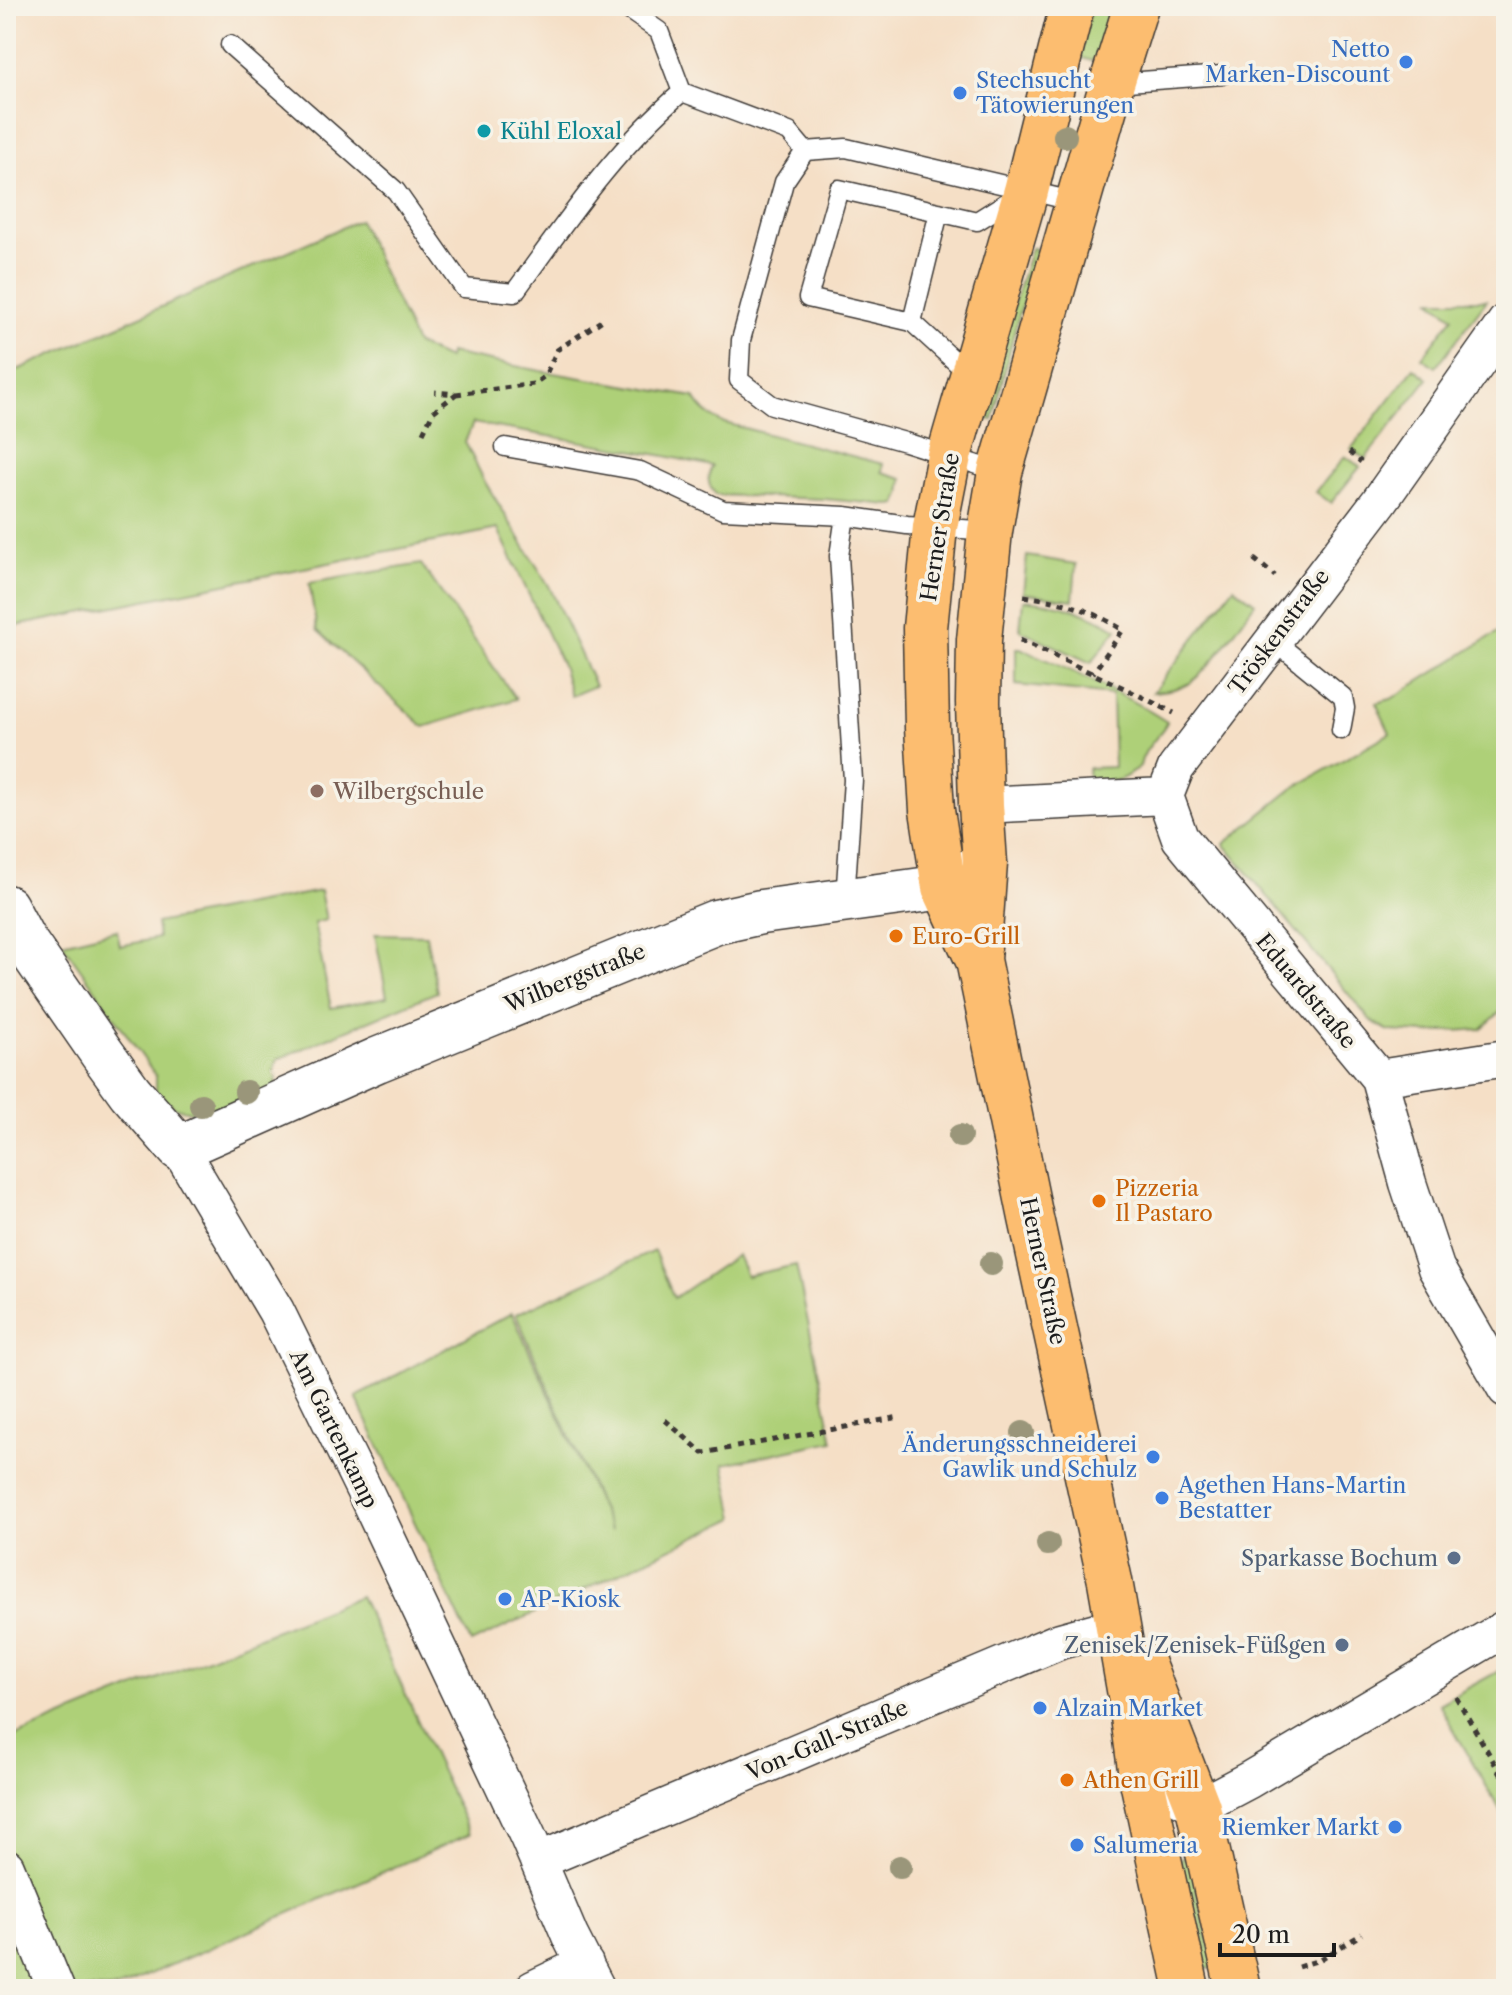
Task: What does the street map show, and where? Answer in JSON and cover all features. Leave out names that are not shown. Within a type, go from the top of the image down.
[{"type":"main road","name":"Herner Straße","points":[[1072,6],[1026,191],[949,456],[935,527],[925,628],[927,728],[932,810],[944,887],[978,960],[1110,1581],[1141,1776],[1187,1989]]},
{"type":"main road","name":"Herner Straße","points":[[978,960],[985,863],[978,702],[979,640],[990,531],[1000,472],[1136,6]]},
{"type":"main road","name":"Herner Straße","points":[[1110,1581],[1198,1807],[1238,1989]]},
{"type":"street","name":"Tröskenstraße","points":[[1165,796],[1176,768],[1379,502],[1506,322]]},
{"type":"street","points":[[981,805],[1165,796]]},
{"type":"street","name":"Eduardstraße","points":[[1165,796],[1180,838],[1379,1078]]},
{"type":"street","name":"Wilbergstraße","points":[[179,1148],[392,1054],[716,922],[761,912],[944,887],[985,863]]},
{"type":"street","name":"Am Gartenkamp","points":[[6,907],[23,939],[108,1062],[179,1148],[276,1311],[366,1494],[591,1977]]},
{"type":"street","points":[[1506,1058],[1379,1078],[1436,1268],[1506,1389]]},
{"type":"street","name":"Von-Gall-Straße","points":[[538,1861],[1060,1641],[1118,1625]]},
{"type":"street","points":[[1141,1776],[1198,1807],[1506,1628]]},
{"type":"street","points":[[6,1867],[56,1989]]},
{"type":"street","points":[[533,1989],[591,1977]]},
{"type":"lane","points":[[623,6],[659,31],[682,92],[789,132],[805,151]]},
{"type":"lane","points":[[230,45],[396,191],[464,288],[514,293],[602,173],[682,92]]},
{"type":"lane","points":[[1112,83],[1223,75]]},
{"type":"lane","points":[[805,151],[846,148],[1077,202]]},
{"type":"lane","points":[[805,151],[784,182],[741,340],[739,380],[772,405],[1000,472]]},
{"type":"lane","points":[[972,377],[912,322],[808,298],[839,189],[977,221],[1026,191]]},
{"type":"lane","points":[[912,322],[939,212]]},
{"type":"lane","points":[[505,447],[640,471],[723,510],[845,516],[907,525],[990,531]]},
{"type":"lane","points":[[845,516],[839,556],[853,780],[845,901]]},
{"type":"lane","points":[[1273,640],[1343,697],[1345,708],[1341,730]]},
{"type":"path","points":[[435,392],[456,394],[534,384],[545,376],[557,350],[604,319]]},
{"type":"path","points":[[423,433],[433,412],[456,394]]},
{"type":"path","points":[[1254,559],[1283,582]]},
{"type":"path","points":[[983,596],[1023,596],[1068,604],[1098,614],[1123,630],[1093,673]]},
{"type":"path","points":[[979,640],[1021,640],[1205,729]]},
{"type":"path","points":[[665,1420],[703,1453],[900,1417]]},
{"type":"path","points":[[1452,1690],[1506,1783]]},
{"type":"path","points":[[1298,1967],[1319,1960],[1362,1934]]},
{"type":"green space","points":[[1092,6],[1113,6],[1097,58],[1092,61],[1082,58],[1079,53]]},
{"type":"green space","points":[[359,220],[416,344],[448,359],[449,353],[694,397],[706,412],[721,422],[883,464],[882,472],[903,478],[897,504],[716,495],[709,481],[712,466],[473,423],[465,442],[485,482],[549,586],[595,686],[571,696],[562,665],[498,529],[6,628],[6,375]]},
{"type":"green space","points":[[1031,248],[1035,248],[1037,253],[993,420],[979,417]]},
{"type":"green space","points":[[1431,300],[1487,300],[1436,367],[1422,358],[1453,317]]},
{"type":"green space","points":[[1414,368],[1428,379],[1365,459],[1351,449]]},
{"type":"green space","points":[[1345,456],[1360,467],[1331,503],[1316,492]]},
{"type":"green space","points":[[1027,556],[1076,564],[1073,600],[1023,593]]},
{"type":"green space","points":[[421,564],[516,699],[424,727],[317,630],[309,583]]},
{"type":"green space","points":[[1234,587],[1255,603],[1224,646],[1190,683],[1153,692]]},
{"type":"green space","points":[[1023,600],[1072,608],[1117,629],[1091,663],[1020,630]]},
{"type":"green space","points":[[1506,627],[1506,1007],[1481,1029],[1427,1033],[1389,1031],[1370,1020],[1224,844],[1292,789],[1390,733],[1376,703],[1391,699]]},
{"type":"green space","points":[[1016,648],[1095,682],[1167,722],[1144,754],[1140,766],[1116,781],[1089,784],[1088,768],[1114,767],[1112,695],[1016,685]]},
{"type":"green space","points":[[320,891],[326,920],[314,923],[331,1008],[387,997],[375,934],[426,935],[437,992],[278,1059],[274,1070],[277,1087],[217,1112],[176,1108],[156,1095],[156,1076],[62,943],[117,930],[120,946],[158,938],[156,923]]},
{"type":"green space","points":[[654,1251],[674,1298],[737,1255],[746,1276],[796,1265],[833,1441],[724,1464],[735,1518],[471,1643],[356,1397],[512,1313],[611,1531],[516,1314]]},
{"type":"green space","points":[[360,1596],[470,1834],[116,1989],[6,1989],[6,1740]]},
{"type":"green space","points":[[1506,1667],[1506,1820],[1439,1704]]},
{"type":"green space","points":[[1180,1858],[1190,1859],[1214,1967],[1201,1971]]},
{"type":"place","name":"Netto Marken-Discount","points":[[1406,62]]},
{"type":"place","name":"Stechsucht Tätowierungen","points":[[960,93]]},
{"type":"place","name":"Kühl Eloxal","points":[[484,131]]},
{"type":"place","name":"Wilbergschule","points":[[317,791]]},
{"type":"place","name":"Euro-Grill","points":[[896,936]]},
{"type":"place","name":"Pizzeria Il Pastaro","points":[[1099,1201]]},
{"type":"place","name":"Änderungsschneiderei Gawlik und Schulz","points":[[1153,1457]]},
{"type":"place","name":"Agethen Hans-Martin Bestatter","points":[[1162,1498]]},
{"type":"place","name":"Sparkasse Bochum","points":[[1454,1558]]},
{"type":"place","name":"AP-Kiosk","points":[[505,1599]]},
{"type":"place","name":"Zenisek/Zenisek-Füßgen","points":[[1342,1645]]},
{"type":"place","name":"Alzain Market","points":[[1040,1708]]},
{"type":"place","name":"Athen Grill","points":[[1067,1780]]},
{"type":"place","name":"Riemker Markt","points":[[1395,1827]]},
{"type":"place","name":"Salumeria","points":[[1077,1845]]}]
